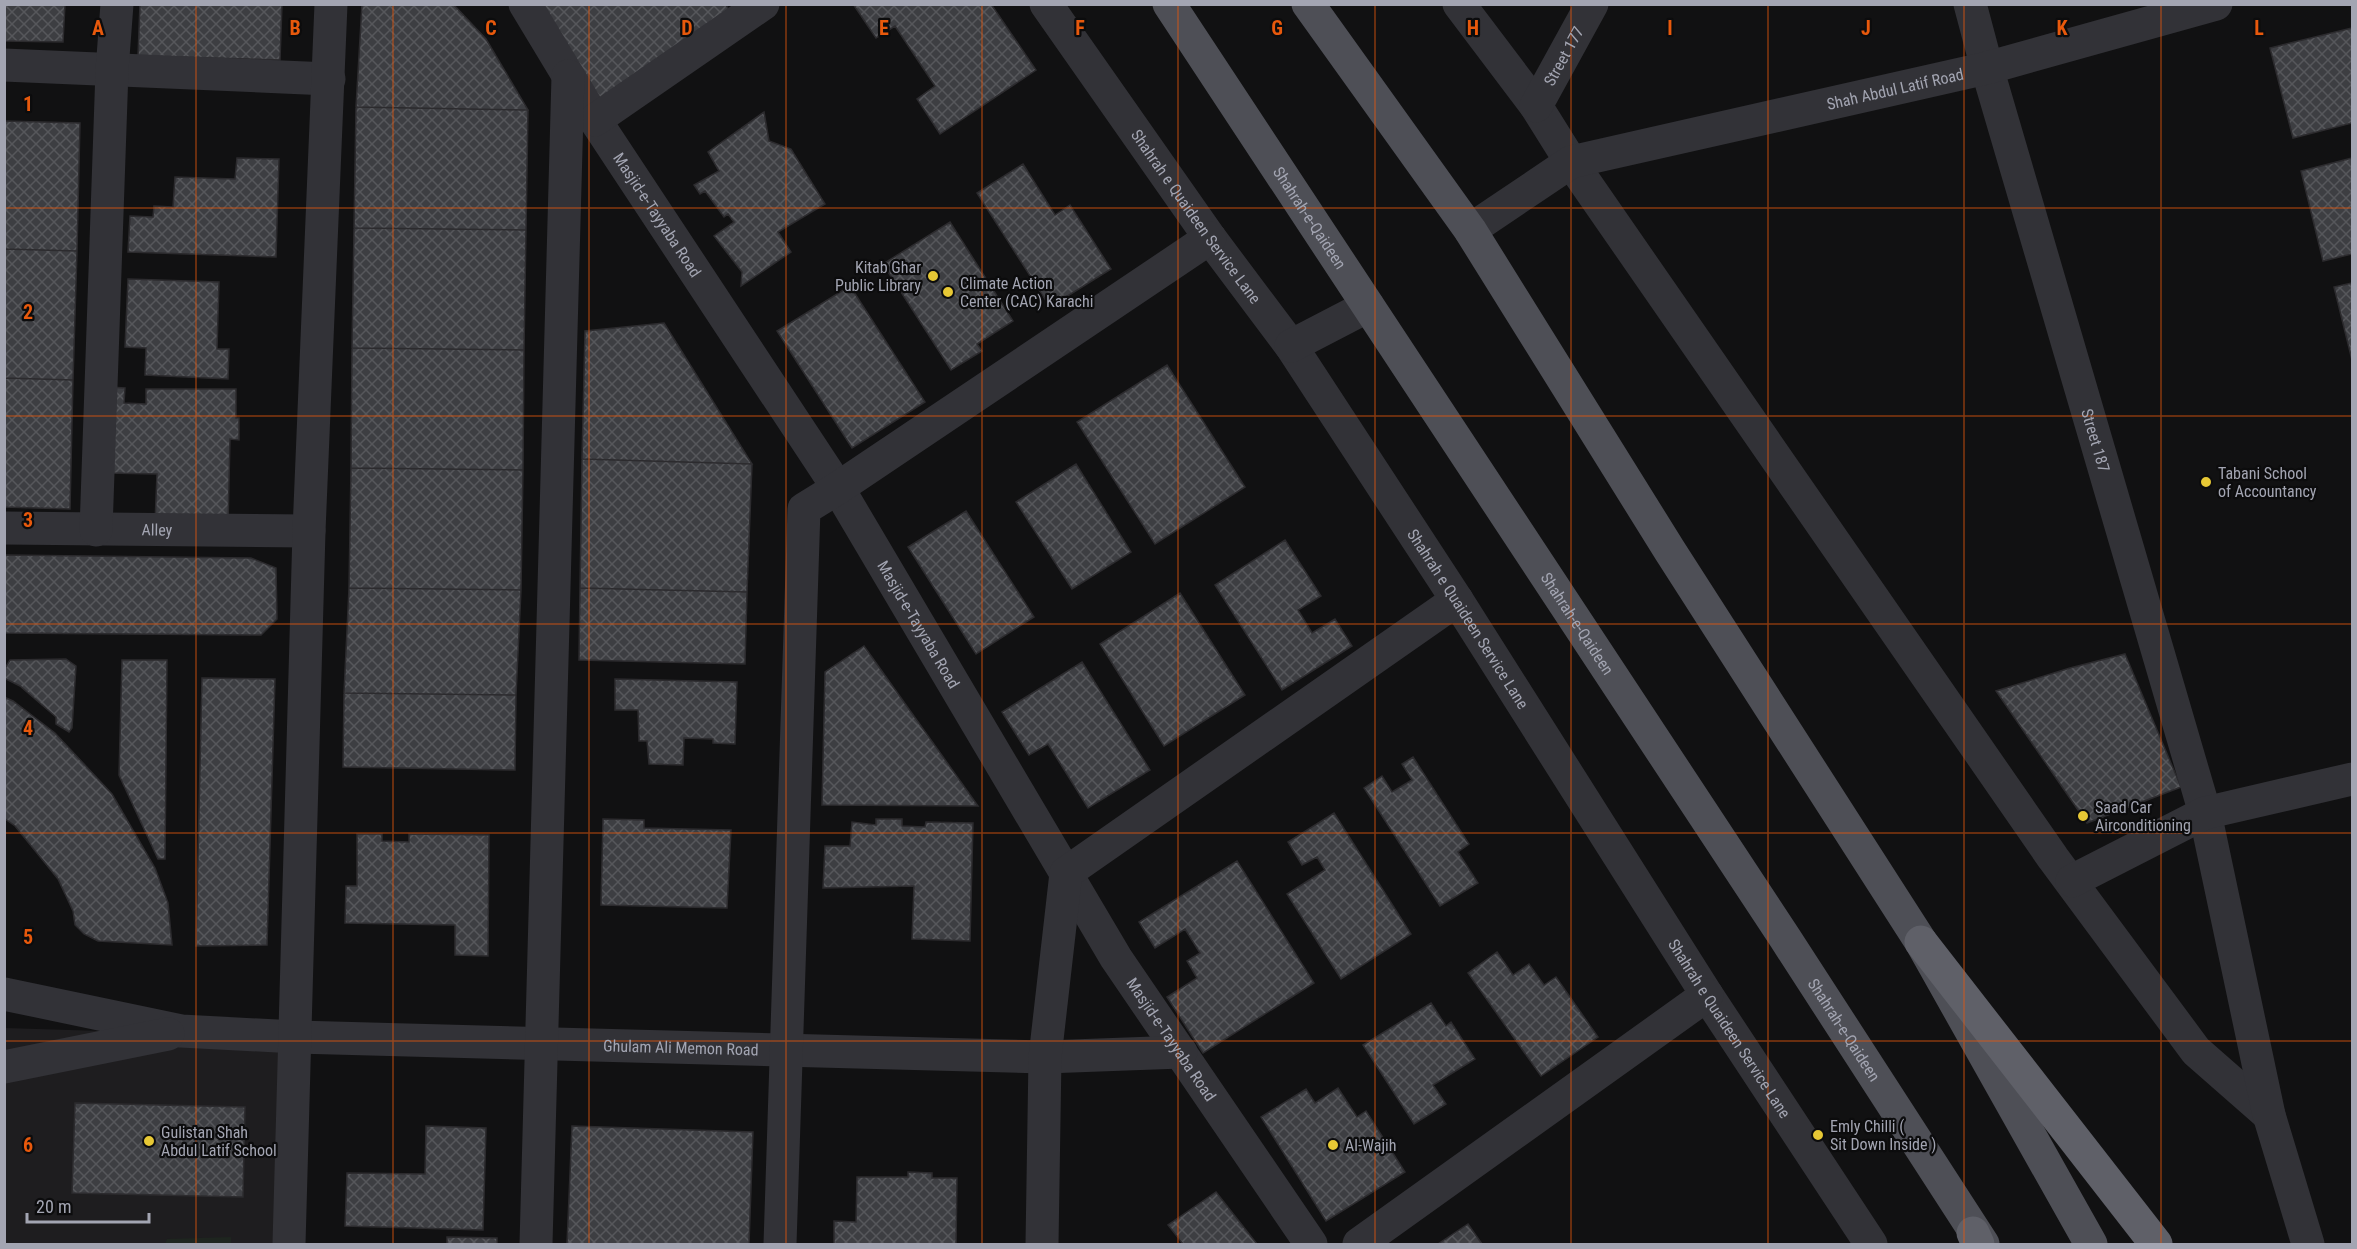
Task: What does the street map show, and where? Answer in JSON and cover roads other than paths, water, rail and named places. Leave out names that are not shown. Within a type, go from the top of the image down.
[{"type":"highway","points":[[1921,942],[2156,1245]]},
{"type":"main road","name":"Shahrah-e-Qaideen","points":[[1169,4],[1785,938],[1978,1241]]},
{"type":"main road","points":[[1308,4],[1470,230],[1670,551],[1921,942],[2091,1245]]},
{"type":"street","points":[[96,530],[112,70],[117,4]]},
{"type":"street","points":[[289,1245],[309,531],[331,4]]},
{"type":"street","name":"Masjid-e-Tayyaba Road","points":[[525,4],[595,120],[837,488],[1116,958],[1311,1245]]},
{"type":"street","points":[[595,120],[763,4]]},
{"type":"street","name":"Shahrah e Quaideen Service Lane","points":[[1046,4],[1210,238],[1291,346],[1457,600],[1707,995],[1870,1245]]},
{"type":"street","points":[[1459,4],[1536,106],[1571,162],[2053,858],[2196,1051],[2269,1115]]},
{"type":"street","name":"Street 177","points":[[1536,106],[1592,4]]},
{"type":"street","name":"Street 187","points":[[1970,4],[1987,69],[2205,813],[2269,1115],[2308,1245]]},
{"type":"street","name":"Shah Abdul Latif Road","points":[[1571,162],[1987,69],[2216,4]]},
{"type":"street","points":[[4,65],[329,79]]},
{"type":"street","points":[[536,1245],[568,76]]},
{"type":"street","points":[[1470,230],[1571,162]]},
{"type":"street","points":[[780,1245],[804,509],[1210,238]]},
{"type":"street","points":[[1291,346],[1368,306]]},
{"type":"street","name":"Alley","points":[[4,528],[309,531]]},
{"type":"street","points":[[1042,1245],[1045,1057],[1066,873],[1457,600]]},
{"type":"street","points":[[2072,881],[2205,813],[2352,778]]},
{"type":"street","points":[[4,994],[181,1031]]},
{"type":"street","points":[[1359,1245],[1707,995]]},
{"type":"street","points":[[4,1067],[181,1031]]},
{"type":"street","name":"Ghulam Ali Memon Road","points":[[181,1031],[1045,1057],[1181,1052]]},
{"type":"place","name":"Kitab Ghar Public Library","points":[[933,276]]},
{"type":"place","name":"Climate Action Center (CAC) Karachi","points":[[948,292]]},
{"type":"place","name":"Tabani School of Accountancy","points":[[2206,482]]},
{"type":"place","name":"Saad Car Airconditioning","points":[[2083,816]]},
{"type":"place","name":"Emly Chilli ( Sit Down Inside )","points":[[1818,1135]]},
{"type":"place","name":"Gulistan Shah Abdul Latif School","points":[[149,1141]]},
{"type":"place","name":"Al-Wajih","points":[[1333,1145]]}]
